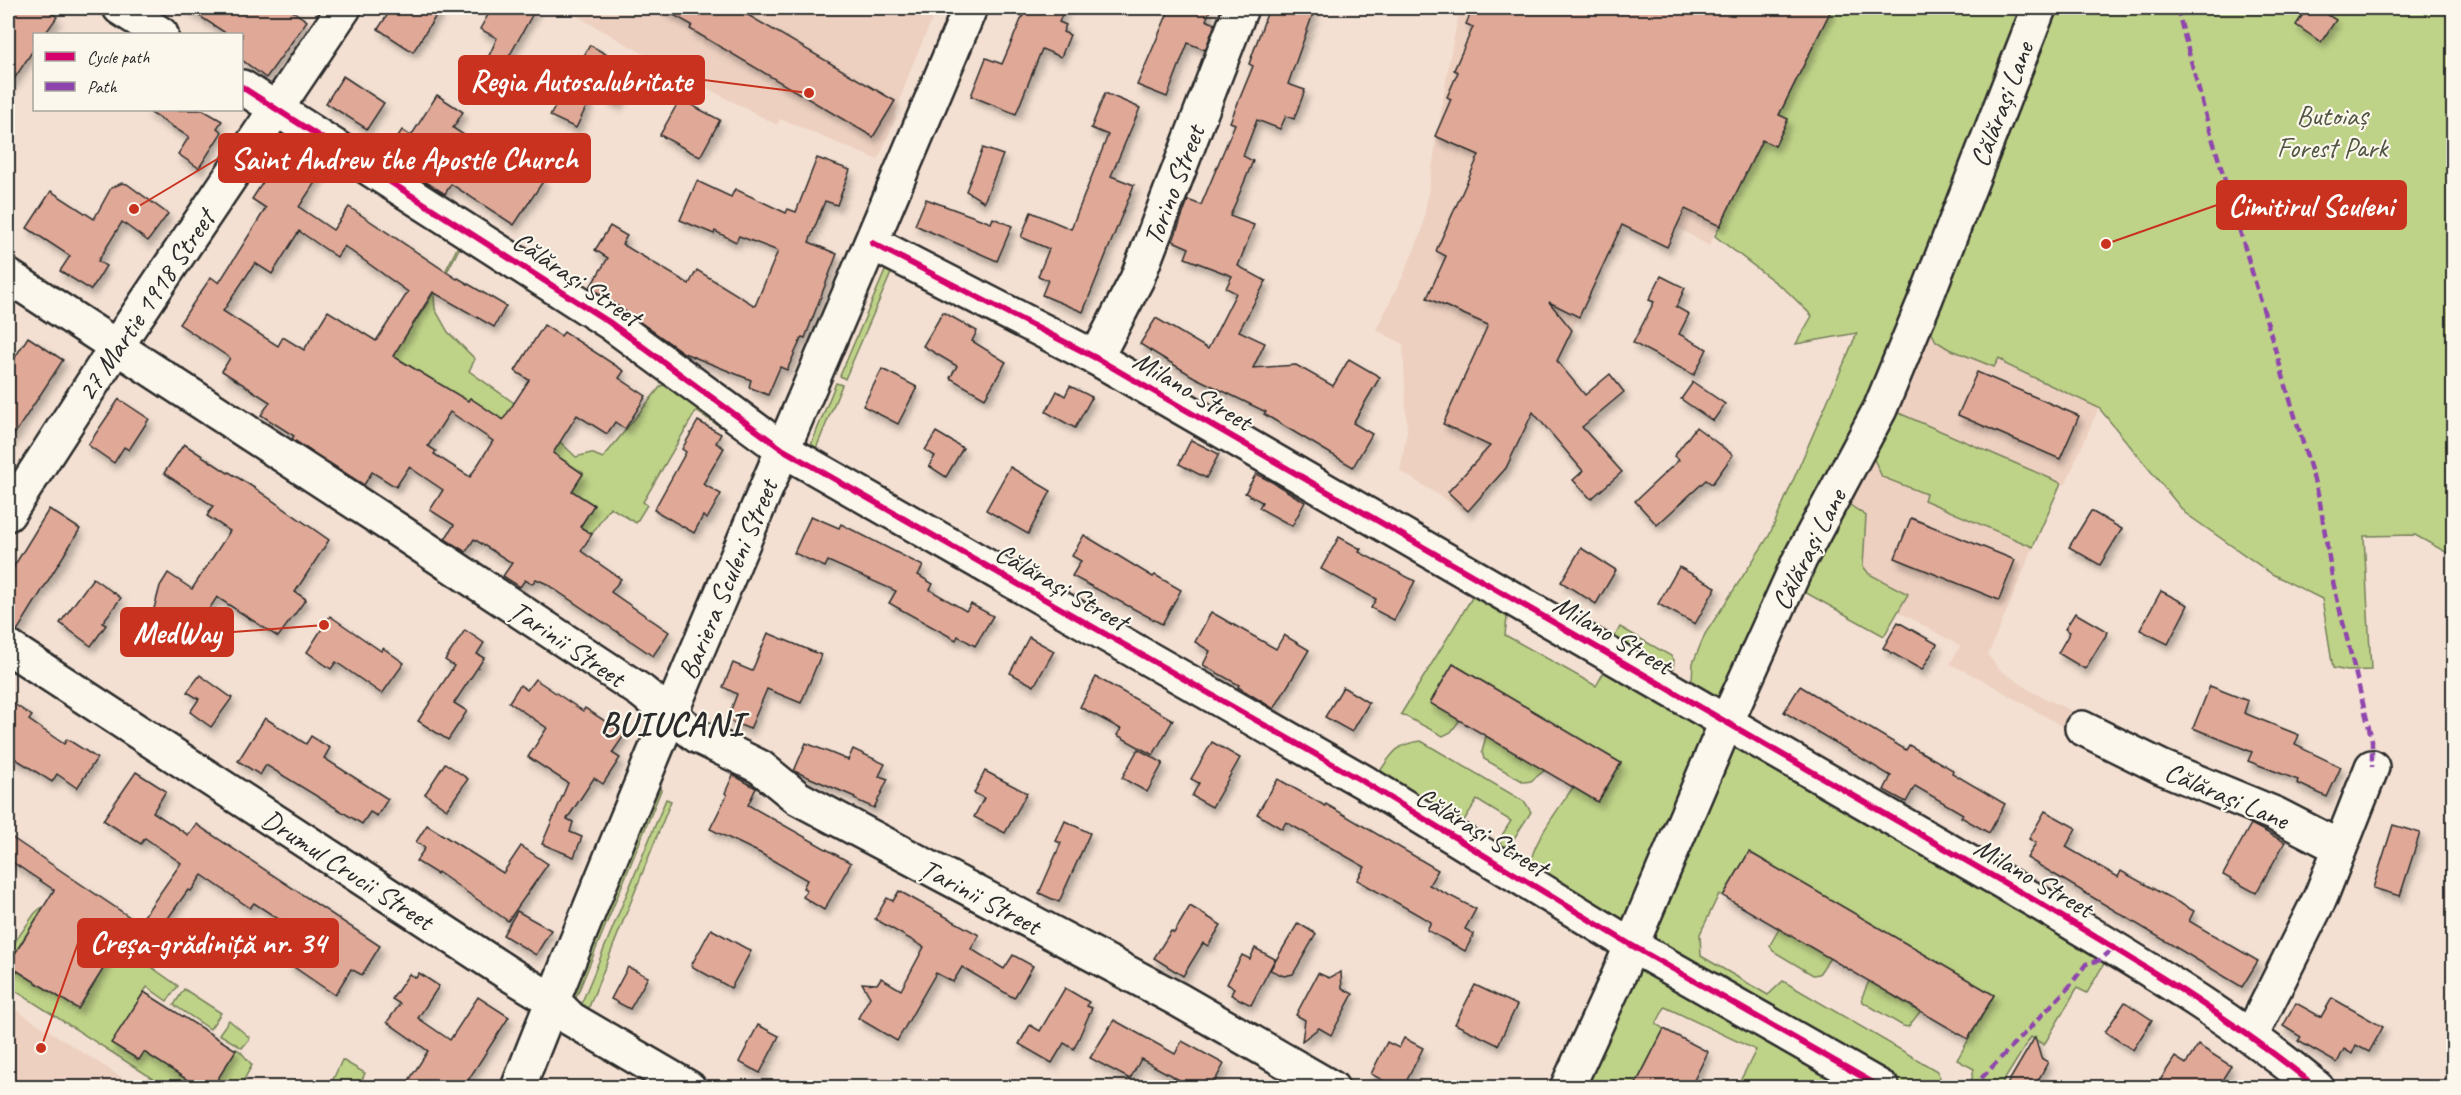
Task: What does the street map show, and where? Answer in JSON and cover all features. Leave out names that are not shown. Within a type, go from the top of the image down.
[{"type":"street","points":[[120,8],[159,33]]},
{"type":"street","name":"27 Martie 1918 Street","points":[[8,514],[116,347],[344,8]]},
{"type":"street","name":"Bariera Sculeni Street","points":[[518,1088],[669,713],[872,243],[970,8]]},
{"type":"street","name":"Torino Street","points":[[1096,358],[1137,279],[1241,8]]},
{"type":"street","name":"Călărași Lane","points":[[1567,1088],[1800,558],[1880,409],[2039,8]]},
{"type":"street","name":"Călărași Street","points":[[243,88],[609,322],[782,450],[1364,782],[1631,945],[1882,1088]]},
{"type":"street","name":"Milano Street","points":[[872,243],[1096,358],[2041,904],[2251,1036],[2278,1054],[2317,1088]]},
{"type":"street","name":"Țarinii Street","points":[[8,276],[641,691],[696,736],[760,767],[798,798],[1177,999],[1332,1088]]},
{"type":"street","name":"Drumul Crucii Street","points":[[8,647],[552,1000],[571,1019],[689,1088]]},
{"type":"street","name":"Călărași Lane","points":[[2082,728],[2161,767],[2276,814],[2339,847]]},
{"type":"street","points":[[2251,1036],[2321,896],[2372,767]]},
{"type":"shaded area","points":[[563,8],[937,8],[910,71],[895,115],[896,118],[878,160],[780,119],[777,125],[672,70]]},
{"type":"shaded area","points":[[1460,8],[1470,13],[1473,8],[1832,8],[1779,114],[1788,119],[1775,146],[1762,140],[1709,246],[1677,227],[1656,241],[1622,226],[1506,468],[1466,512],[1400,471],[1407,432],[1403,344],[1376,330],[1422,231]]},
{"type":"shaded area","points":[[1928,326],[1935,340],[2110,382],[2065,485],[2060,484],[1988,655],[1999,669],[2034,693],[2099,724],[2070,731],[1983,680],[1950,664],[1960,646],[1899,612],[1884,636],[1804,591],[1874,459]]},
{"type":"shaded area","points":[[13,1008],[134,1087],[8,1087],[8,1017]]},
{"type":"green space","points":[[1832,8],[2024,8],[1894,346],[1723,696],[1716,698],[1700,691],[1692,680],[1693,663],[1705,634],[1769,536],[1857,333],[1796,344],[1812,316],[1788,292],[1715,236],[1762,140],[1775,146],[1788,119],[1779,115]]},
{"type":"green space","name":"Butoiaș Forest Park","points":[[2052,8],[2453,8],[2453,556],[2415,535],[2364,536],[2371,670],[2347,671],[2333,668],[2322,599],[2272,574],[2185,513],[2099,408],[2005,364],[1999,358],[1994,367],[1947,348],[1936,341],[1928,326]]},
{"type":"green space","points":[[462,243],[434,297],[435,309],[448,332],[475,359],[469,371],[534,417],[576,457],[591,453],[603,458],[661,386],[667,384],[746,443],[696,411],[643,502],[647,505],[636,523],[610,507],[592,534],[580,527],[594,505],[571,492],[583,473],[470,398],[461,411],[452,392],[399,359],[394,365],[390,350],[420,314],[459,244]]},
{"type":"green space","points":[[885,271],[892,271],[845,379],[840,376]]},
{"type":"green space","points":[[836,383],[842,385],[815,451],[811,445]]},
{"type":"green space","points":[[1894,411],[2061,483],[2033,547],[1924,500],[1926,494],[1882,477],[1874,459]]},
{"type":"green space","points":[[1850,505],[1866,516],[1863,566],[1869,574],[1908,594],[1884,636],[1803,591],[1750,709],[1745,708],[1836,513]]},
{"type":"green space","points":[[1476,591],[1508,609],[1505,635],[1596,686],[1608,665],[1711,730],[1628,921],[1620,922],[1531,867],[1531,859],[1540,838],[1573,787],[1598,802],[1621,763],[1453,664],[1431,701],[1460,720],[1451,732],[1443,736],[1401,714]]},
{"type":"green space","points":[[1620,627],[1671,656],[1674,660],[1673,668],[1666,672],[1612,641]]},
{"type":"green space","points":[[1486,736],[1545,770],[1531,781],[1524,782],[1484,759],[1482,752]]},
{"type":"green space","points":[[1421,741],[1525,802],[1531,812],[1513,840],[1504,847],[1497,843],[1511,821],[1477,800],[1463,822],[1377,776],[1390,756],[1399,748]]},
{"type":"green space","points":[[1734,745],[2106,960],[2087,993],[2077,988],[2044,1045],[2031,1037],[2000,1087],[1970,1087],[1974,1069],[1957,1060],[1994,995],[1749,852],[1723,896],[1719,894],[1700,934],[1701,956],[1768,995],[1783,981],[1937,1071],[1944,1087],[1907,1088],[1648,941]]},
{"type":"green space","points":[[656,782],[661,790],[573,1005],[571,993]]},
{"type":"green space","points":[[666,799],[671,801],[587,1012],[580,1007]]},
{"type":"green space","points":[[41,908],[57,911],[73,941],[36,919],[8,964],[8,952],[35,913]]},
{"type":"green space","points":[[1779,929],[1830,958],[1819,974],[1813,975],[1773,951],[1770,945]]},
{"type":"green space","points":[[95,933],[137,957],[178,986],[167,1001],[147,987],[112,1043],[138,1060],[144,1052],[200,1087],[166,1087],[8,986],[8,965],[78,1009],[107,963],[84,948]]},
{"type":"green space","points":[[1641,971],[1653,971],[1859,1087],[1768,1088],[1759,1083],[1756,1087],[1737,1087],[1756,1050],[1665,1007],[1656,1024],[1664,1029],[1634,1087],[1584,1088],[1635,976]]},
{"type":"green space","points":[[1869,981],[1920,1012],[1908,1027],[1863,1002],[1862,997]]},
{"type":"green space","points":[[184,989],[221,1013],[210,1029],[174,1005]]},
{"type":"green space","points":[[229,1020],[250,1038],[242,1048],[219,1034]]},
{"type":"green space","points":[[236,1049],[252,1065],[240,1087],[212,1088]]},
{"type":"green space","points":[[342,1060],[365,1073],[359,1087],[330,1086]]},
{"type":"building","points":[[8,8],[44,8],[57,17],[46,33],[33,33],[33,50],[8,88]]},
{"type":"building","points":[[187,8],[288,8],[307,21],[266,78],[243,61],[243,33],[225,33]]},
{"type":"building","points":[[392,8],[441,8],[413,52],[378,29]]},
{"type":"building","points":[[492,8],[536,8],[492,87],[478,80],[497,38],[480,29]]},
{"type":"building","points":[[661,8],[736,8],[895,101],[873,137],[690,29],[692,25]]},
{"type":"building","points":[[1026,8],[1065,8],[1059,22],[1066,25],[1063,32],[1070,35],[1061,57],[1042,49],[1016,114],[971,96],[986,58],[1002,64]]},
{"type":"building","points":[[1170,8],[1211,8],[1206,20],[1215,24],[1205,50],[1188,43],[1167,97],[1137,85]]},
{"type":"building","points":[[1269,8],[1315,8],[1288,84],[1305,90],[1294,119],[1286,116],[1280,129],[1257,120],[1243,156],[1253,161],[1230,216],[1254,225],[1238,266],[1266,281],[1239,331],[1265,343],[1253,368],[1296,365],[1333,386],[1349,359],[1380,377],[1353,423],[1372,434],[1353,467],[1264,414],[1266,412],[1194,377],[1140,344],[1156,318],[1208,349],[1236,293],[1226,288],[1232,276],[1185,258],[1189,248],[1173,241],[1188,200],[1201,205],[1235,124],[1230,122],[1253,66],[1249,64]]},
{"type":"building","points":[[1473,8],[1832,8],[1779,115],[1788,119],[1775,146],[1762,140],[1720,226],[1685,209],[1667,247],[1622,225],[1579,317],[1549,302],[1572,330],[1557,361],[1585,395],[1610,374],[1624,392],[1582,427],[1622,472],[1591,499],[1573,480],[1583,471],[1533,412],[1506,468],[1468,511],[1448,492],[1490,446],[1443,424],[1488,325],[1427,298],[1446,256],[1436,251],[1479,155],[1435,136],[1451,99],[1447,97],[1458,72],[1454,70],[1473,27],[1466,24]]},
{"type":"building","points":[[2307,8],[2317,8],[2336,20],[2321,42],[2296,25]]},
{"type":"building","points":[[590,45],[635,71],[617,104],[594,91],[576,128],[550,116]]},
{"type":"building","points":[[343,76],[384,103],[367,129],[326,103]]},
{"type":"building","points":[[1105,93],[1140,108],[1111,176],[1134,185],[1083,312],[1042,295],[1048,280],[1038,276],[1049,249],[1021,237],[1031,212],[1071,229],[1108,135],[1091,128]]},
{"type":"building","points":[[437,95],[463,112],[453,128],[516,169],[523,157],[542,169],[538,176],[544,180],[514,225],[451,184],[445,194],[385,156],[402,130],[411,136]]},
{"type":"building","points":[[680,99],[720,120],[700,157],[660,135]]},
{"type":"building","points":[[148,111],[205,111],[222,121],[217,128],[222,132],[199,168],[178,154],[189,137]]},
{"type":"building","points":[[983,148],[1003,155],[984,202],[966,191]]},
{"type":"building","points":[[310,153],[327,164],[299,207],[333,230],[349,207],[457,279],[506,306],[494,327],[433,292],[393,356],[468,401],[470,398],[503,420],[529,380],[515,371],[544,325],[561,336],[564,332],[624,371],[619,378],[646,396],[625,429],[615,422],[607,434],[577,415],[553,453],[583,474],[572,491],[594,505],[580,527],[592,534],[581,551],[621,579],[611,592],[669,632],[653,656],[545,583],[536,579],[532,584],[525,580],[520,587],[503,576],[512,563],[474,539],[466,552],[445,539],[454,525],[430,510],[443,490],[409,467],[396,487],[372,472],[364,485],[292,439],[294,436],[261,415],[270,402],[222,371],[230,358],[179,324],[211,277],[219,283],[266,208],[252,199],[278,159],[299,171]],"holes":[[[299,231],[337,257],[344,246],[408,292],[376,341],[328,311],[304,350],[283,337],[278,346],[223,311],[255,263],[272,274]],[[450,412],[493,441],[470,477],[434,454],[436,451],[428,446]]]},
{"type":"building","points":[[817,158],[850,170],[837,205],[825,201],[809,242],[837,254],[805,338],[802,337],[787,370],[780,367],[768,395],[749,387],[751,380],[684,353],[590,287],[608,258],[595,250],[610,226],[627,236],[622,244],[689,284],[697,270],[755,306],[778,251],[739,236],[736,242],[715,231],[714,234],[680,220],[697,181],[731,197],[735,189],[786,213],[788,209],[796,212]]},
{"type":"building","points":[[122,183],[127,184],[168,214],[148,241],[122,222],[98,261],[106,266],[91,290],[60,271],[70,256],[27,228],[51,191],[94,219],[111,188]]},
{"type":"building","points":[[926,199],[991,223],[993,218],[1012,226],[997,261],[915,225]]},
{"type":"building","points":[[1661,276],[1685,288],[1676,307],[1689,314],[1679,334],[1707,349],[1694,375],[1633,343],[1654,302],[1649,300]]},
{"type":"building","points":[[943,312],[977,331],[972,341],[1006,362],[985,398],[950,378],[957,366],[923,346]]},
{"type":"building","points":[[28,337],[63,360],[8,444],[8,368]]},
{"type":"building","points":[[882,369],[917,387],[898,424],[863,406]]},
{"type":"building","points":[[1977,372],[2079,416],[2060,459],[1958,415]]},
{"type":"building","points":[[1693,382],[1725,404],[1713,421],[1681,399]]},
{"type":"building","points":[[1070,386],[1092,397],[1075,428],[1046,412],[1057,391],[1065,396]]},
{"type":"building","points":[[119,399],[149,419],[129,450],[124,447],[114,463],[88,445]]},
{"type":"building","points":[[698,421],[721,434],[716,443],[724,448],[703,484],[721,494],[707,519],[703,516],[694,533],[654,510],[686,452],[682,449]]},
{"type":"building","points":[[1696,427],[1733,455],[1712,484],[1706,480],[1657,525],[1635,501],[1679,460],[1674,456]]},
{"type":"building","points":[[936,432],[963,448],[946,477],[929,466],[935,456],[925,450]]},
{"type":"building","points":[[1191,440],[1219,454],[1206,478],[1179,464]]},
{"type":"building","points":[[184,444],[253,487],[329,540],[295,592],[306,599],[278,637],[217,597],[192,635],[177,625],[165,628],[151,620],[160,586],[168,573],[192,589],[230,531],[207,516],[213,506],[164,473]]},
{"type":"building","points":[[1010,467],[1051,491],[1028,534],[986,510]]},
{"type":"building","points":[[1256,474],[1305,502],[1292,526],[1259,508],[1262,502],[1245,493]]},
{"type":"building","points":[[49,509],[80,529],[17,631],[8,629],[8,576]]},
{"type":"building","points":[[2091,511],[2122,529],[2100,565],[2069,547]]},
{"type":"building","points":[[811,516],[839,528],[841,524],[923,566],[918,575],[933,584],[930,590],[966,611],[971,604],[993,616],[975,646],[958,636],[956,640],[889,603],[896,591],[828,561],[825,567],[794,553]]},
{"type":"building","points":[[1911,518],[2015,560],[1999,600],[1895,558]]},
{"type":"building","points":[[1084,535],[1153,577],[1155,575],[1181,590],[1162,624],[1072,576],[1081,561],[1072,556]]},
{"type":"building","points":[[1339,537],[1361,549],[1359,552],[1415,581],[1394,620],[1371,608],[1376,599],[1321,569]]},
{"type":"building","points":[[1581,548],[1616,570],[1596,604],[1561,582]]},
{"type":"building","points":[[1679,567],[1716,587],[1695,624],[1658,604]]},
{"type":"building","points":[[93,578],[121,598],[102,623],[106,625],[91,646],[60,623]]},
{"type":"building","points":[[2161,591],[2188,605],[2168,644],[2140,630]]},
{"type":"building","points":[[1211,612],[1276,649],[1284,635],[1309,650],[1274,709],[1238,687],[1239,685],[1203,665],[1210,651],[1195,642]]},
{"type":"building","points":[[2075,613],[2108,632],[2085,669],[2058,653],[2070,632],[2065,629]]},
{"type":"building","points":[[330,616],[381,651],[383,648],[404,663],[382,694],[336,662],[331,669],[307,652]]},
{"type":"building","points":[[1898,622],[1937,644],[1922,670],[1883,648]]},
{"type":"building","points":[[465,630],[484,643],[477,654],[484,658],[454,703],[467,711],[448,740],[418,721],[454,666],[445,660]]},
{"type":"building","points":[[768,633],[821,655],[801,703],[767,689],[750,729],[727,720],[737,694],[723,687],[733,663],[752,671]]},
{"type":"building","points":[[1029,637],[1054,651],[1034,686],[1010,673]]},
{"type":"building","points":[[1453,664],[1621,763],[1598,802],[1430,703]]},
{"type":"building","points":[[200,675],[232,698],[211,727],[190,712],[199,699],[187,692]]},
{"type":"building","points":[[1096,677],[1173,720],[1153,755],[1117,735],[1121,729],[1080,707]]},
{"type":"building","points":[[535,679],[583,711],[585,708],[625,734],[612,753],[620,758],[603,784],[594,778],[567,819],[573,822],[570,832],[582,837],[574,857],[542,844],[568,783],[528,757],[547,728],[509,702],[520,685],[527,690]]},
{"type":"building","points":[[1800,686],[1906,750],[1909,745],[1953,770],[1952,773],[2005,804],[1989,833],[1961,817],[1963,814],[1915,786],[1906,802],[1884,790],[1891,776],[1784,712]]},
{"type":"building","points":[[2210,686],[2248,701],[2244,713],[2299,735],[2295,745],[2341,767],[2327,797],[2297,783],[2298,780],[2248,761],[2252,752],[2193,728]]},
{"type":"building","points":[[1343,687],[1369,703],[1352,732],[1325,717]]},
{"type":"building","points":[[8,700],[32,716],[29,720],[64,744],[67,739],[97,758],[77,788],[57,774],[52,782],[8,754]]},
{"type":"building","points":[[265,718],[306,744],[311,736],[330,748],[324,758],[388,799],[377,816],[370,812],[362,824],[266,765],[260,775],[238,761]]},
{"type":"building","points":[[1212,742],[1240,758],[1212,807],[1192,796],[1199,783],[1191,779]]},
{"type":"building","points":[[806,743],[848,760],[853,749],[885,764],[879,776],[888,779],[874,808],[854,799],[855,797],[794,771]]},
{"type":"building","points":[[1138,749],[1163,763],[1147,792],[1122,778]]},
{"type":"building","points":[[445,763],[468,779],[447,809],[425,794]]},
{"type":"building","points":[[985,771],[1027,793],[1005,833],[974,817],[984,798],[974,793]]},
{"type":"building","points":[[136,772],[166,791],[153,812],[188,835],[196,824],[380,946],[362,975],[351,969],[335,995],[288,963],[306,937],[254,903],[250,908],[202,875],[191,891],[188,890],[147,948],[130,936],[181,863],[145,838],[141,844],[103,820]]},
{"type":"building","points":[[733,775],[756,788],[748,805],[851,863],[824,910],[803,897],[807,890],[803,888],[807,880],[760,853],[710,829],[727,795],[725,793]]},
{"type":"building","points":[[1278,779],[1325,806],[1326,804],[1438,870],[1429,885],[1476,909],[1465,929],[1474,934],[1465,951],[1427,930],[1431,922],[1357,880],[1365,867],[1286,822],[1282,829],[1257,814]]},
{"type":"building","points":[[2045,811],[2076,828],[2066,847],[2118,877],[2121,871],[2194,911],[2189,921],[2258,961],[2242,987],[2027,858],[2036,843],[2029,839]]},
{"type":"building","points":[[1065,821],[1090,833],[1059,902],[1039,893],[1061,843],[1056,841]]},
{"type":"building","points":[[2251,824],[2285,842],[2256,893],[2223,875]]},
{"type":"building","points":[[427,825],[503,873],[521,846],[548,864],[508,921],[438,872],[437,874],[416,861],[425,848],[416,842]]},
{"type":"building","points":[[2393,825],[2420,833],[2400,896],[2373,888]]},
{"type":"building","points":[[8,835],[134,920],[78,1009],[8,965],[54,890],[8,859]]},
{"type":"building","points":[[1749,852],[1994,995],[1968,1039],[1723,896]]},
{"type":"building","points":[[899,891],[979,935],[971,949],[1004,969],[1013,955],[1033,966],[1014,998],[962,967],[953,982],[936,973],[897,1041],[858,1018],[870,997],[862,983],[877,984],[881,978],[901,990],[924,947],[875,919],[887,898],[893,901]]},
{"type":"building","points":[[1190,906],[1221,925],[1208,946],[1203,943],[1183,976],[1154,958],[1171,931],[1174,933]]},
{"type":"building","points":[[517,911],[551,930],[536,955],[503,935]]},
{"type":"building","points":[[1298,923],[1316,934],[1293,974],[1284,976],[1270,970]]},
{"type":"building","points":[[711,929],[751,951],[731,988],[691,966]]},
{"type":"building","points":[[1255,948],[1275,959],[1251,1005],[1231,995],[1234,988],[1227,984],[1242,955],[1250,959]]},
{"type":"building","points":[[628,967],[648,977],[630,1009],[611,999]]},
{"type":"building","points":[[1341,972],[1342,988],[1353,994],[1331,1035],[1319,1028],[1302,1041],[1305,1020],[1296,1015],[1318,973],[1329,978]]},
{"type":"building","points":[[419,973],[439,986],[418,1018],[450,1040],[478,997],[509,1017],[463,1088],[404,1088],[428,1051],[387,1022],[400,1004],[392,999],[409,974],[416,978]]},
{"type":"building","points":[[1475,985],[1517,1005],[1498,1045],[1455,1024]]},
{"type":"building","points":[[1065,988],[1089,1002],[1087,1006],[1092,1008],[1074,1049],[1064,1043],[1052,1063],[1019,1044],[1030,1025],[1040,1031]]},
{"type":"building","points":[[144,992],[236,1050],[212,1088],[200,1088],[144,1052],[139,1060],[111,1043]]},
{"type":"building","points":[[2332,998],[2383,1027],[2369,1052],[2356,1045],[2352,1054],[2344,1049],[2337,1063],[2298,1041],[2301,1037],[2283,1026],[2296,1003],[2321,1017]]},
{"type":"building","points":[[2125,1002],[2152,1020],[2133,1050],[2105,1032]]},
{"type":"building","points":[[1114,1020],[1175,1054],[1182,1041],[1224,1064],[1211,1088],[1194,1088],[1141,1059],[1130,1079],[1090,1058]]},
{"type":"building","points":[[758,1025],[779,1036],[760,1073],[739,1062]]},
{"type":"building","points":[[1664,1029],[1708,1052],[1690,1088],[1634,1088]]},
{"type":"building","points":[[2035,1037],[2041,1058],[2048,1062],[2034,1088],[2005,1088]]},
{"type":"building","points":[[1404,1038],[1423,1048],[1403,1088],[1397,1088],[1371,1074],[1387,1042],[1399,1048]]},
{"type":"building","points":[[2198,1045],[2231,1066],[2217,1088],[2155,1088],[2175,1057],[2186,1064]]},
{"type":"marked path","points":[[2177,8],[2206,117],[2319,497],[2333,582],[2372,740],[2372,767]]},
{"type":"marked path","points":[[1972,1088],[2069,987],[2086,964],[2100,960],[2114,948]]},
{"type":"cycle path","points":[[243,88],[609,322],[782,449],[1364,782],[1631,945],[1882,1088]]},
{"type":"cycle path","points":[[872,243],[1096,358],[2041,904],[2217,1014],[2285,1062],[2317,1088]]},
{"type":"place","name":"Regia Autosalubritate","points":[[809,93]]},
{"type":"place","name":"Saint Andrew the Apostle Church","points":[[134,209]]},
{"type":"place","name":"Cimitirul Sculeni","points":[[2106,244]]},
{"type":"place","name":"MedWay","points":[[324,625]]},
{"type":"place","name":"Creșa-grădiniță nr. 34","points":[[41,1048]]},
{"type":"district","name":"BUIUCANI","points":[[672,723]]}]
